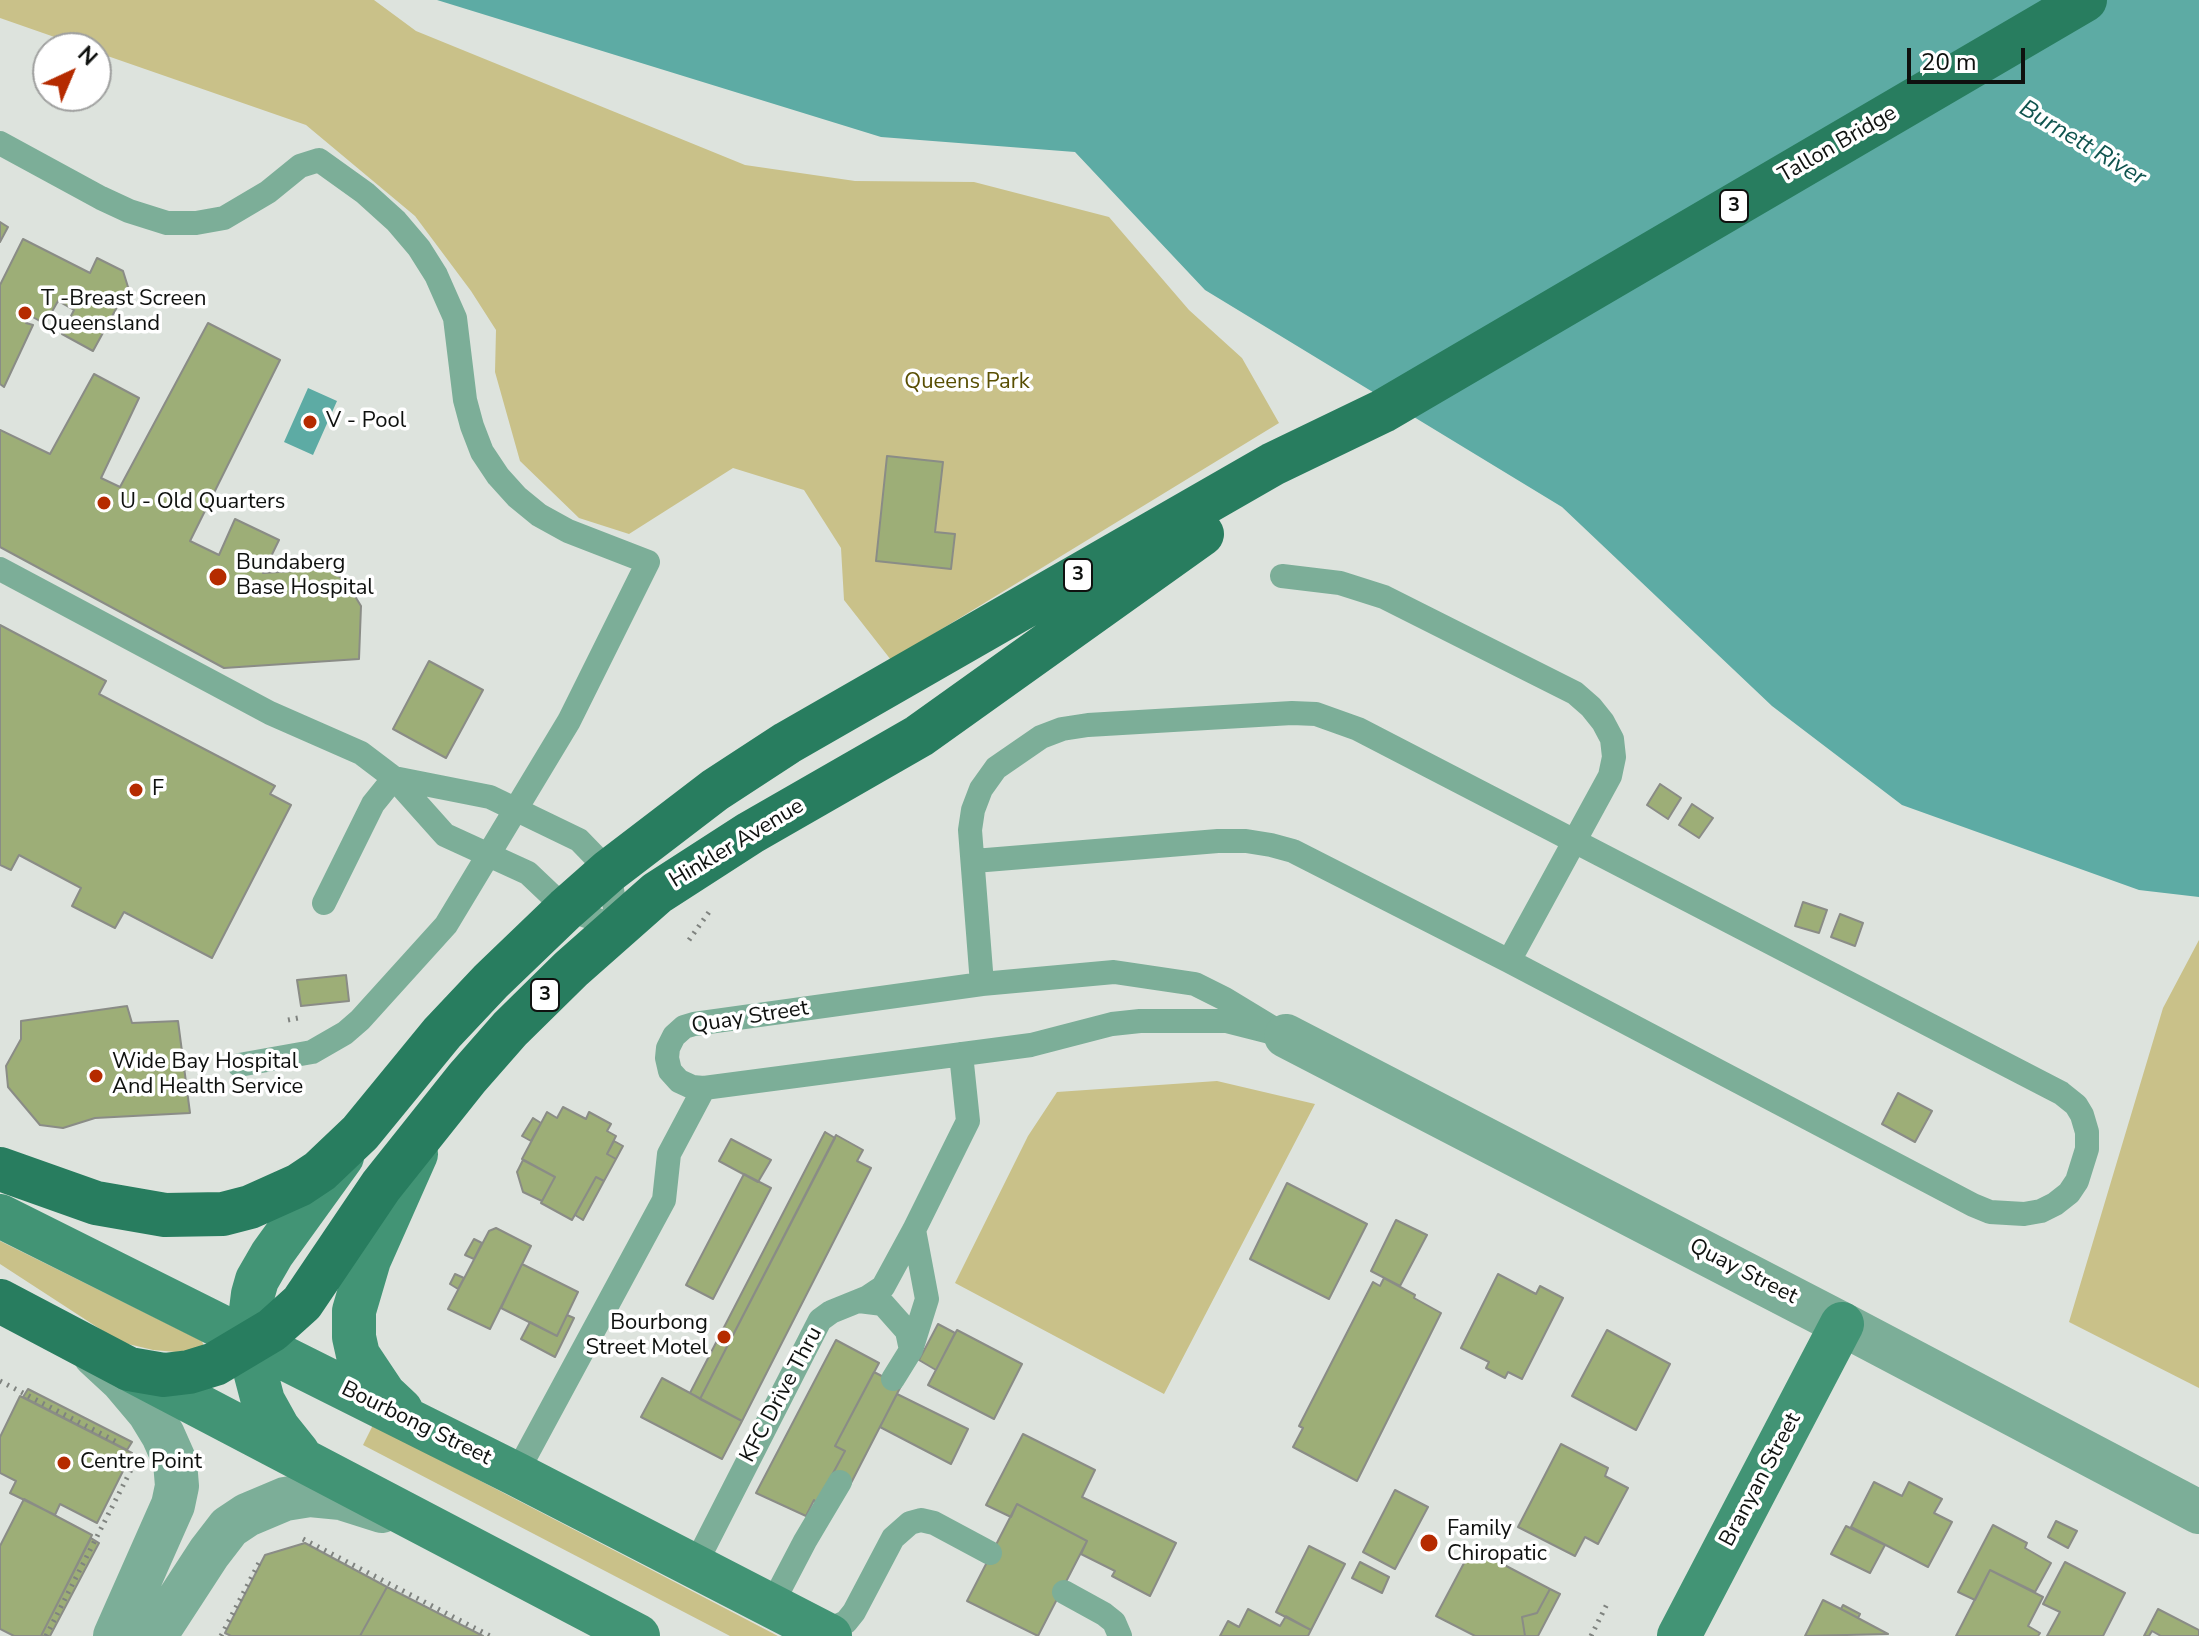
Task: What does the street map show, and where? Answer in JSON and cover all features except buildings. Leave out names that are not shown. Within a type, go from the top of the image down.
[{"type":"main road","name":"Tallon Bridge","points":[[1278,473],[2085,0]]},
{"type":"main road","name":"3","points":[[0,1301],[129,1369],[164,1375],[215,1364],[251,1343],[250,1318],[257,1280],[272,1254],[360,1133],[442,1033],[491,981],[609,871],[715,790],[787,743],[1278,473]]},
{"type":"main road","name":"Hinkler Avenue","points":[[251,1343],[277,1326],[302,1303],[381,1186],[510,1029],[657,893],[708,857],[928,731],[1178,550],[1278,473]]},
{"type":"main road","points":[[415,1424],[366,1371],[354,1337],[354,1311],[369,1260],[430,1123]]},
{"type":"main road","name":"3","points":[[0,1169],[96,1203],[138,1212],[194,1216],[223,1214],[250,1207],[299,1185],[320,1171],[360,1133]]},
{"type":"main road","name":"Bourbong Street","points":[[0,1216],[516,1474],[820,1631]]},
{"type":"main road","name":"Branyan Street","points":[[1679,1636],[1842,1324]]},
{"type":"main road","points":[[251,1343],[263,1401],[278,1428],[308,1463]]},
{"type":"main road","points":[[129,1369],[638,1636]]},
{"type":"street","name":"Quay Street","points":[[1286,1036],[2199,1512]]},
{"type":"street","points":[[83,1345],[122,1380],[149,1412],[175,1462],[177,1486],[173,1505],[115,1636]]},
{"type":"street","points":[[155,1636],[229,1527],[264,1506],[310,1495],[341,1498],[431,1526]]},
{"type":"lane","points":[[0,143],[101,198],[167,223],[196,223],[224,218],[268,192],[300,166],[319,160],[386,212],[419,248],[436,275],[455,318],[465,400],[472,426],[482,452],[498,476],[539,515],[568,531],[648,562],[569,721],[446,925],[345,1033],[312,1052],[239,1065]]},
{"type":"lane","points":[[0,569],[270,713],[361,753],[394,778],[445,835],[528,873],[566,909],[618,927],[609,871],[579,840],[516,808],[482,795],[394,778]]},
{"type":"lane","points":[[1282,576],[1340,583],[1384,597],[1556,683],[1591,707],[1612,739],[1614,757],[1610,776],[1509,961]]},
{"type":"lane","points":[[974,861],[1218,841],[1271,845],[1313,861],[1509,961],[1973,1205],[2008,1215],[2041,1211],[2069,1193],[2084,1165],[2087,1132],[2082,1115],[2068,1098],[1576,841],[1358,729],[1326,716],[1292,713],[1062,729],[1041,737],[996,768],[981,789],[970,830],[982,984]]},
{"type":"lane","points":[[324,903],[373,804],[394,778]]},
{"type":"lane","name":"Quay Street","points":[[1114,972],[1195,984],[1286,1036],[1227,1021],[1140,1021],[1112,1024],[1031,1045],[704,1088],[679,1081],[670,1071],[667,1058],[674,1036],[684,1027],[694,1024],[982,984],[1114,972]]},
{"type":"lane","name":"KFC Drive Thru","points":[[694,1567],[820,1320],[883,1287],[914,1230],[968,1121],[961,1054]]},
{"type":"lane","points":[[516,1474],[664,1200],[669,1154],[704,1088]]},
{"type":"lane","points":[[893,1379],[911,1350],[927,1299],[914,1230]]},
{"type":"lane","points":[[859,1301],[874,1301],[892,1312],[907,1331],[911,1350]]},
{"type":"lane","points":[[771,1606],[840,1482]]},
{"type":"lane","points":[[820,1631],[846,1622],[893,1538],[910,1523],[921,1520],[934,1523],[990,1553]]},
{"type":"lane","points":[[1064,1592],[1104,1614],[1114,1622],[1120,1636]]},
{"type":"path","points":[[0,1381],[126,1446]]},
{"type":"path","points":[[46,1636],[132,1467]]},
{"type":"path","points":[[289,1542],[301,1538],[490,1636]]},
{"type":"path","points":[[221,1636],[266,1549]]},
{"type":"path","points":[[1591,1636],[1608,1602]]},
{"type":"green space","name":"Queens Park","points":[[0,0],[374,0],[416,31],[745,165],[855,181],[974,182],[1109,217],[1189,310],[1242,358],[1279,423],[891,660],[844,600],[841,548],[804,490],[733,468],[629,534],[579,518],[520,461],[495,372],[496,330],[471,291],[415,216],[306,125],[112,58],[112,32],[40,32],[0,18]]},
{"type":"green space","points":[[2199,940],[2199,1388],[2069,1322],[2163,1008]]},
{"type":"green space","points":[[1217,1081],[1315,1104],[1164,1394],[955,1283],[1028,1136],[1057,1092]]},
{"type":"green space","points":[[0,1241],[202,1341],[205,1349],[176,1352],[120,1342],[0,1264]]},
{"type":"green space","points":[[373,1425],[778,1636],[730,1636],[363,1445]]},
{"type":"water","name":"Burnett River","points":[[437,0],[2199,0],[2199,897],[2139,890],[1902,805],[1772,706],[1562,507],[1205,290],[1075,152],[881,137]]},
{"type":"water","name":"V - Pool","points":[[308,388],[337,401],[313,455],[284,442]]},
{"type":"place","name":"T -Breast Screen Queensland","points":[[25,313]]},
{"type":"place","name":"V - Pool","points":[[310,422]]},
{"type":"place","name":"U - Old Quarters","points":[[104,503]]},
{"type":"place","name":"Bundaberg Base Hospital","points":[[218,577]]},
{"type":"place","name":"F","points":[[136,790]]},
{"type":"place","name":"Wide Bay Hospital And Health Service","points":[[96,1076]]},
{"type":"place","name":"Bourbong Street Motel","points":[[724,1337]]},
{"type":"place","name":"Centre Point","points":[[64,1463]]},
{"type":"place","name":"Family Chiropatic","points":[[1429,1543]]}]
